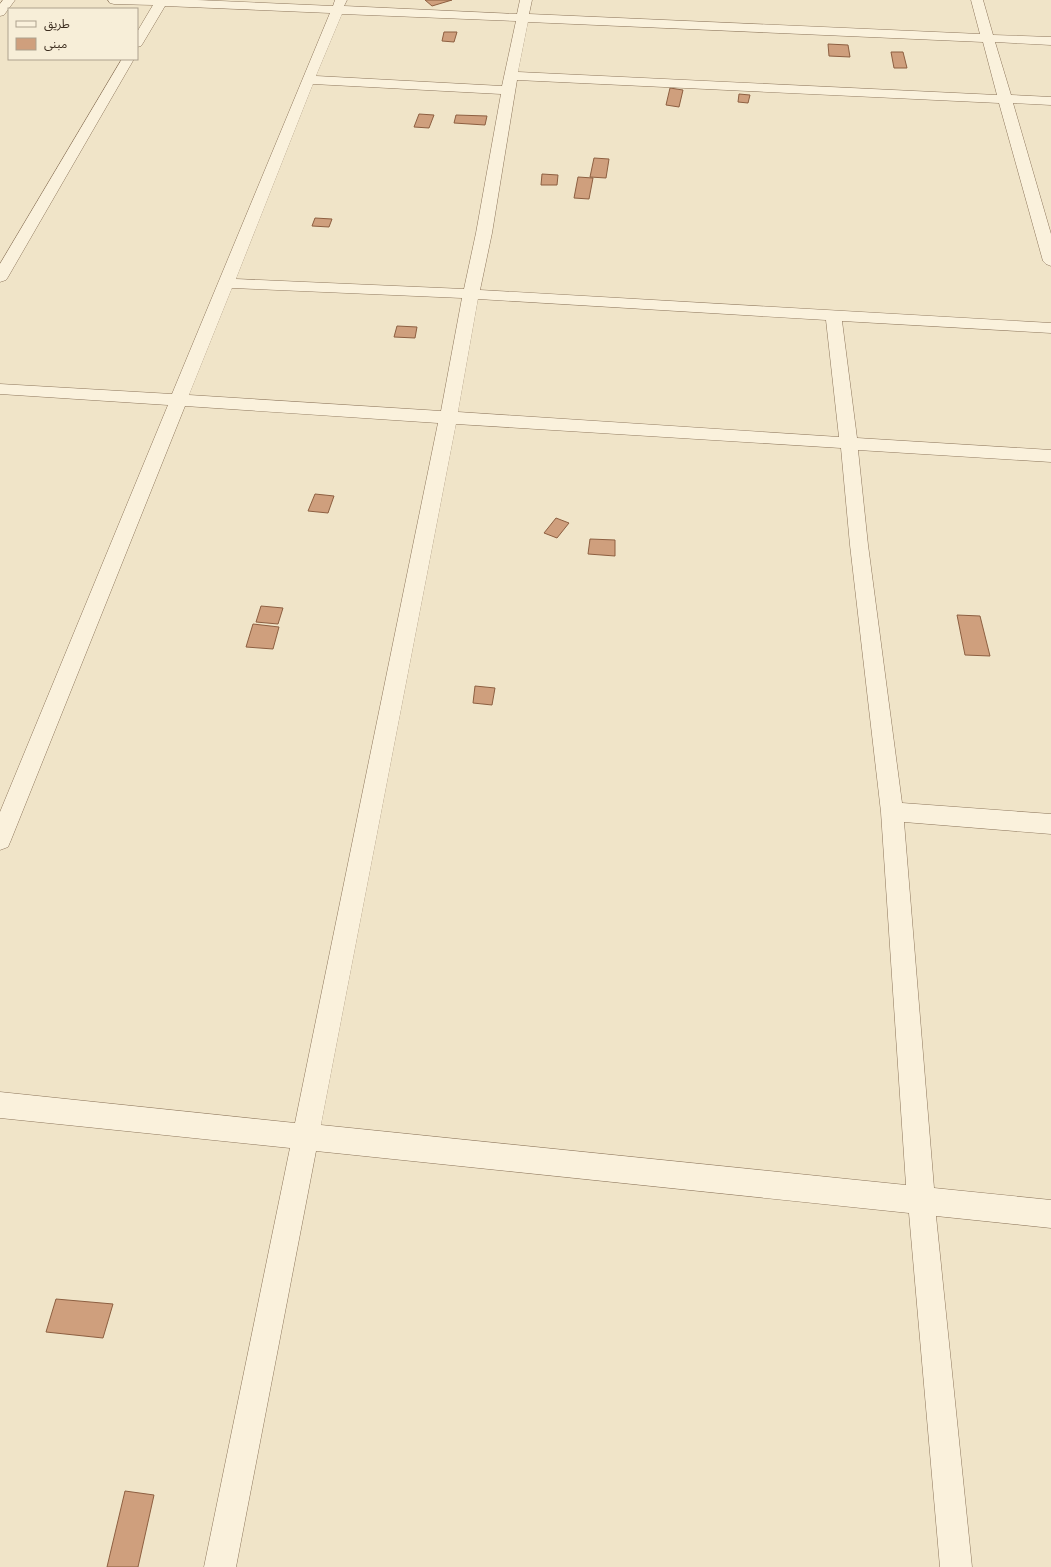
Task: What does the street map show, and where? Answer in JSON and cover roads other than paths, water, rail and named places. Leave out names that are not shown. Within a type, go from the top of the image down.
[{"type":"street","points":[[0,12],[9,0]]},
{"type":"street","points":[[114,0],[524,9],[1051,41]]},
{"type":"street","points":[[978,0],[1051,261]]},
{"type":"street","points":[[138,41],[162,1]]},
{"type":"street","points":[[0,840],[339,5]]},
{"type":"street","points":[[220,1567],[304,1137],[448,418],[484,233],[524,9]]},
{"type":"street","points":[[0,277],[127,60]]},
{"type":"street","points":[[308,80],[510,83],[1051,101]]},
{"type":"street","points":[[226,283],[471,294],[1051,328]]},
{"type":"street","points":[[833,315],[849,444],[859,545],[892,812],[921,1200],[956,1567]]},
{"type":"street","points":[[0,389],[1051,456]]},
{"type":"street","points":[[892,812],[1051,824]]},
{"type":"street","points":[[0,1105],[1051,1214]]}]
